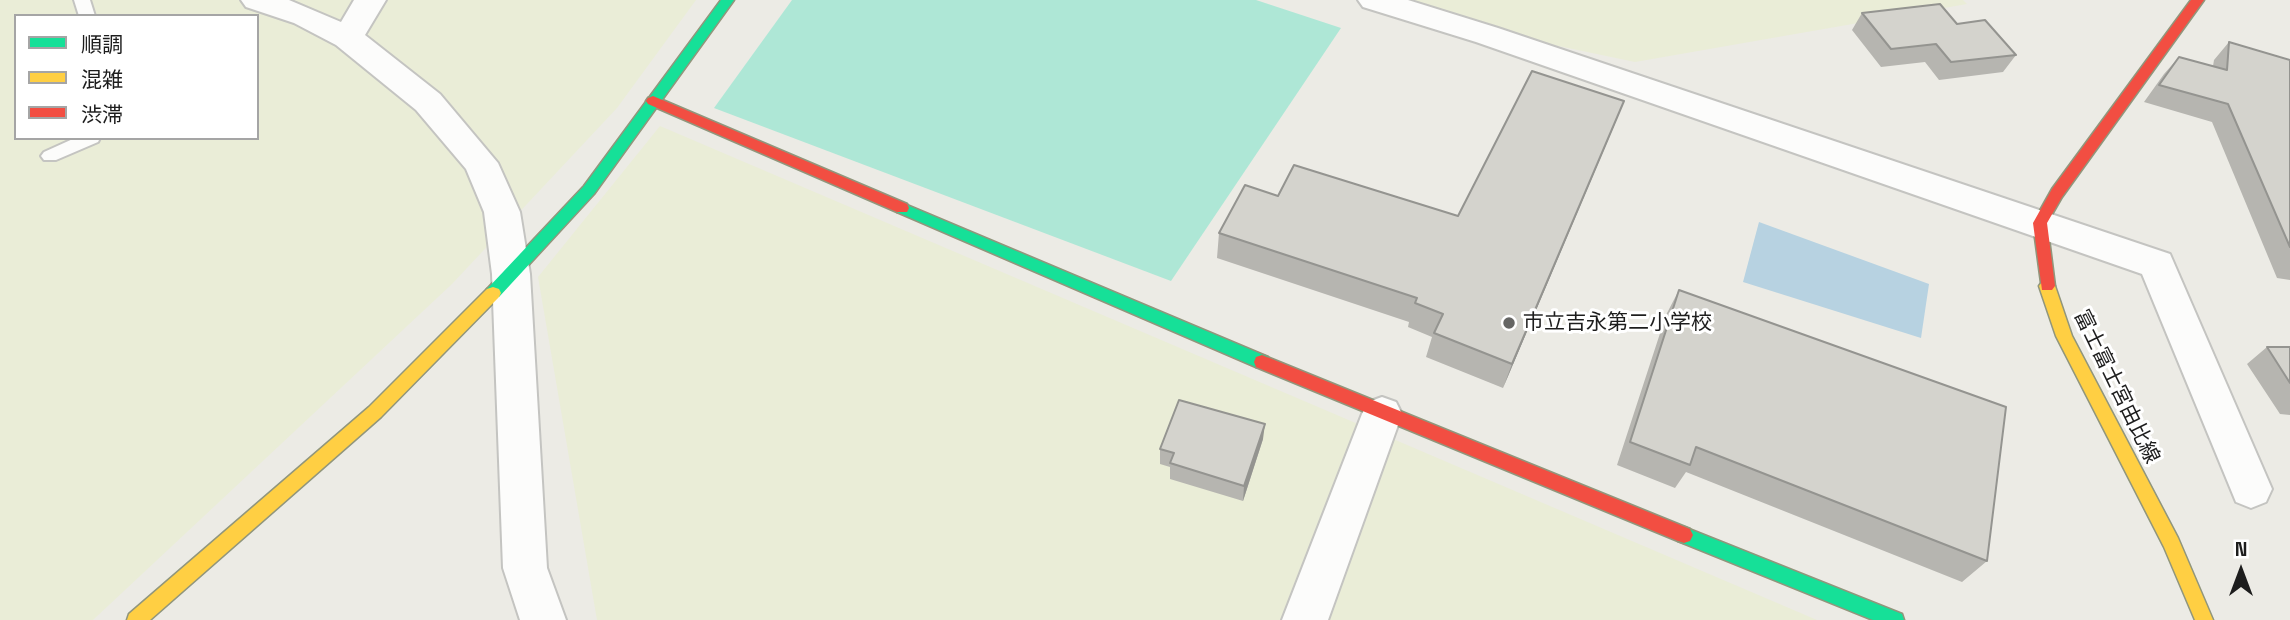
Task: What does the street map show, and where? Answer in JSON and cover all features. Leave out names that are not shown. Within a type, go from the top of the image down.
[{"type":"street","points":[[257,0],[305,16],[347,38],[428,102],[481,163],[502,212],[511,274],[525,568],[542,620]]},
{"type":"street","points":[[347,38],[370,0]]},
{"type":"street","points":[[136,620],[375,412],[511,274],[589,190],[728,0]]},
{"type":"street","points":[[1374,0],[1487,35],[2157,264],[2251,489]]},
{"type":"street","points":[[1478,0],[1487,35]]},
{"type":"street","points":[[2040,223],[2057,193],[2198,0]]},
{"type":"street","points":[[653,101],[1382,414],[1895,620]]},
{"type":"street","name":"富士富士宮由比線","points":[[2040,223],[2045,278],[2064,336],[2172,544],[2204,620]]},
{"type":"street","points":[[1305,620],[1382,414]]},
{"type":"lane","points":[[50,156],[87,140]]},
{"type":"green space","points":[[0,0],[696,0],[617,108],[452,284],[93,620],[0,620]]},
{"type":"green space","points":[[792,0],[1256,0],[1341,28],[1171,281],[714,108]]},
{"type":"green space","points":[[1394,0],[1963,0],[1967,4],[1635,62],[1501,34]]},
{"type":"green space","points":[[660,126],[1817,620],[597,620],[538,277]]},
{"type":"water","points":[[1759,222],[1929,284],[1921,338],[1743,282]]},
{"type":"building","points":[[1940,4],[1957,24],[1985,20],[2016,55],[1951,62],[1936,44],[1891,49],[1862,13]]},
{"type":"building","points":[[2229,42],[2290,60],[2290,247],[2228,104],[2159,85],[2179,57],[2227,70]]},
{"type":"building","points":[[1532,71],[1624,101],[1512,364],[1434,333],[1443,314],[1415,303],[1417,298],[1219,233],[1245,185],[1278,196],[1294,165],[1458,216]]},
{"type":"building","points":[[1679,290],[2006,407],[1987,561],[1696,447],[1690,465],[1630,442]]},
{"type":"building","points":[[2267,347],[2290,347],[2290,383]]},
{"type":"building","points":[[1179,400],[1265,424],[1244,486],[1170,463],[1174,453],[1160,449]]},
{"type":"traffic: fast","points":[[493,293],[589,190],[728,0]]},
{"type":"traffic: fast","points":[[902,208],[1262,362]]},
{"type":"traffic: fast","points":[[1684,535],[1895,620]]},
{"type":"traffic: slow","points":[[2047,286],[2064,336],[2172,544],[2204,620]]},
{"type":"traffic: slow","points":[[136,620],[375,412],[493,293]]},
{"type":"traffic: jam","points":[[2047,286],[2040,223],[2057,193],[2198,0]]},
{"type":"traffic: jam","points":[[653,101],[902,208]]},
{"type":"traffic: jam","points":[[1262,362],[1684,535]]},
{"type":"place","name":"市立吉永第二小学校","points":[[1509,323]]}]
